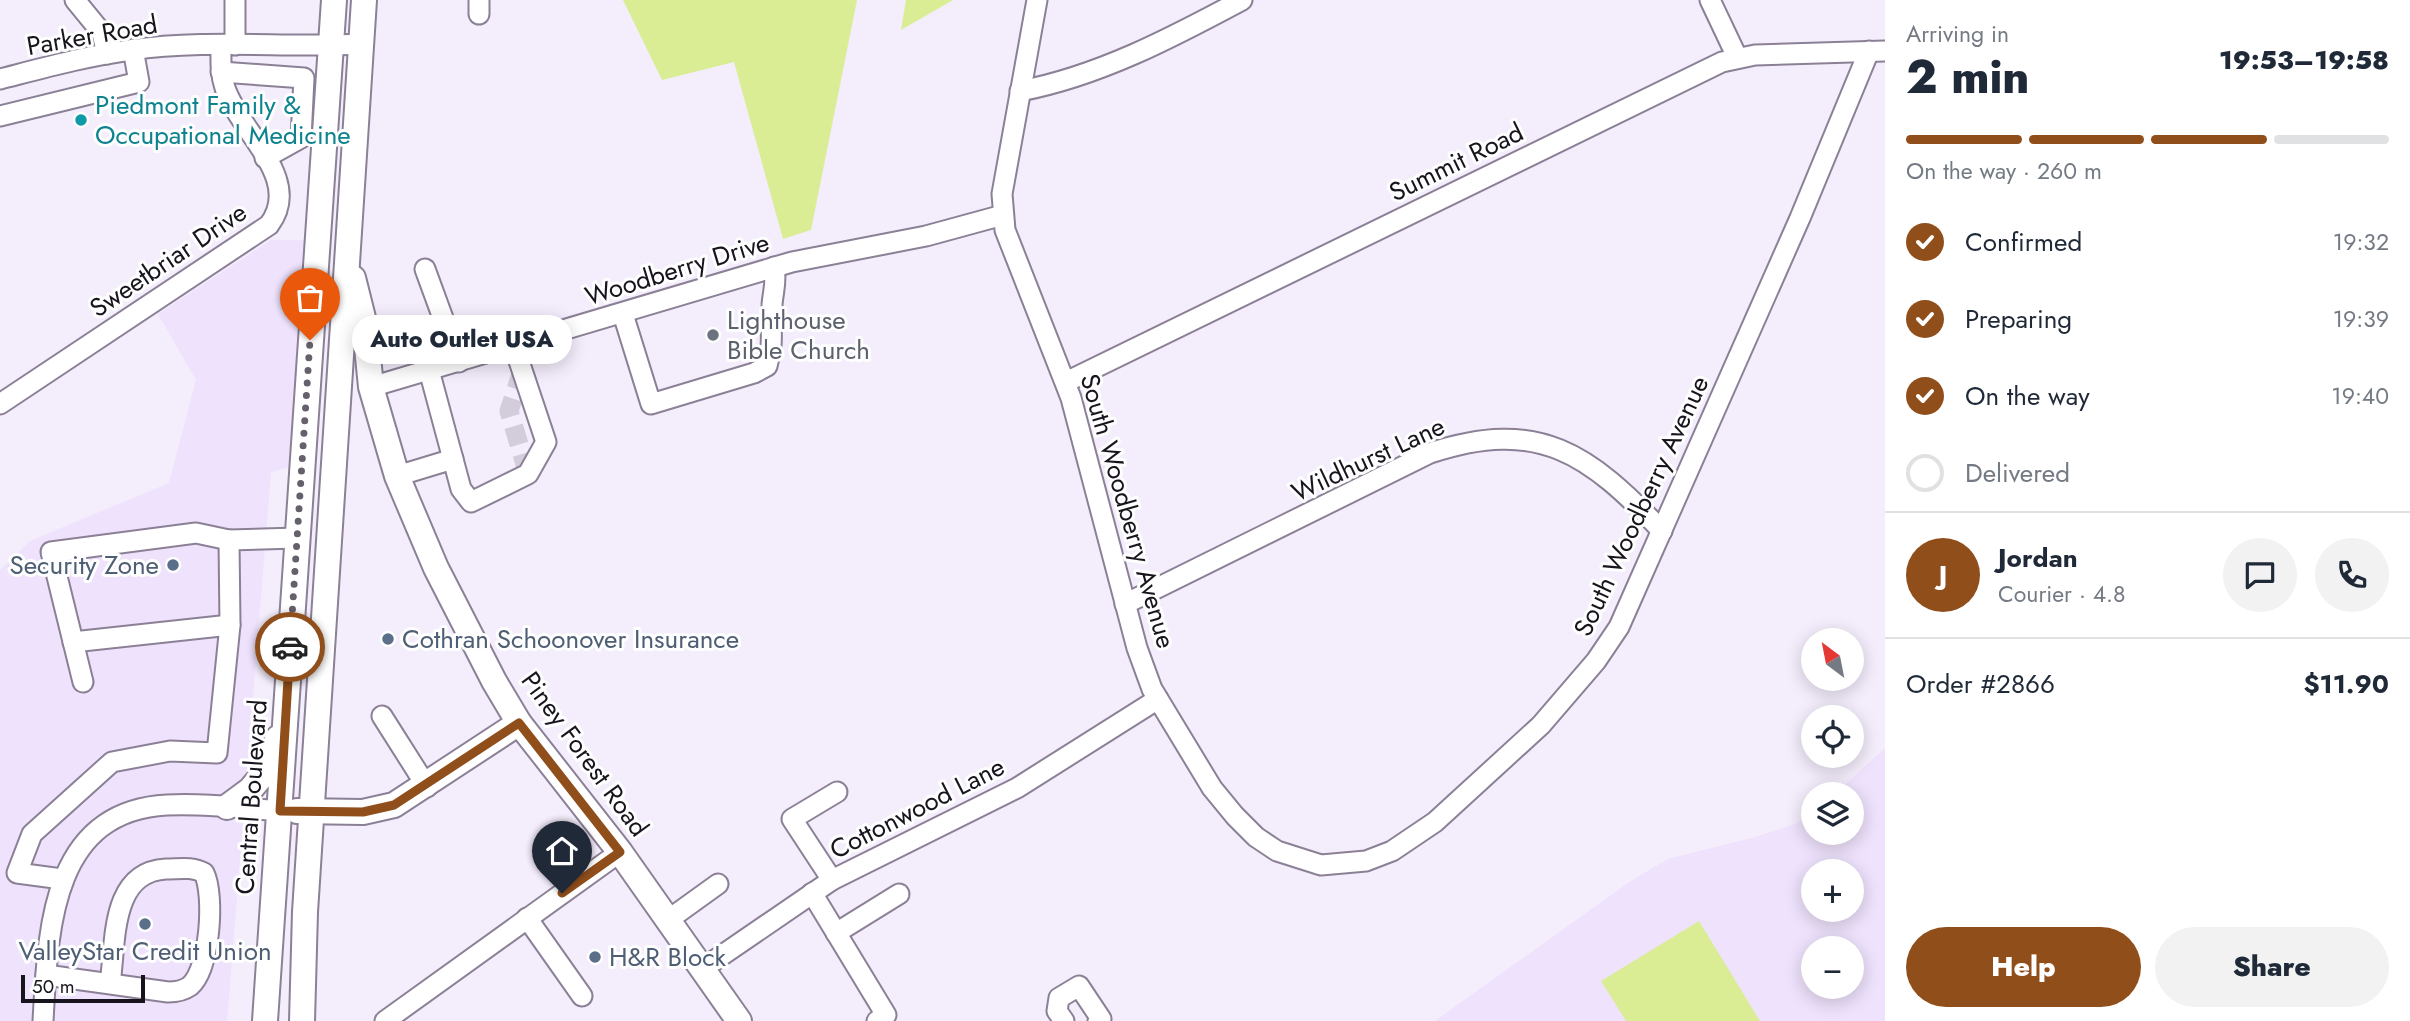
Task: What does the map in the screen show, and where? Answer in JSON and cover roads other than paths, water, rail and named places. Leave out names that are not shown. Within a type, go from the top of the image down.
[{"type":"main road","points":[[302,1021],[305,912],[364,0]]},
{"type":"main road","points":[[362,44],[375,11],[384,0]]},
{"type":"main road","points":[[331,45],[333,10]]},
{"type":"main road","name":"Central Boulevard","points":[[265,1021],[331,45]]},
{"type":"main road","name":"Piney Forest Road","points":[[347,254],[365,327],[371,387],[397,476],[436,568],[519,723],[620,852],[739,1021]]},
{"type":"main road","points":[[227,807],[250,790],[261,777],[285,722]]},
{"type":"main road","points":[[280,811],[375,811],[394,805],[427,787],[519,723]]},
{"type":"street","points":[[75,0],[102,33],[107,54]]},
{"type":"street","name":"Sweetbriar Drive","points":[[0,404],[269,225],[280,205],[281,192],[277,175],[236,111],[221,72],[235,0]]},
{"type":"street","points":[[333,10],[364,0]]},
{"type":"street","name":"South Woodberry Avenue","points":[[1037,0],[1002,194],[1005,230],[1066,382],[1137,648],[1158,699],[1212,788],[1256,837],[1278,851],[1321,865],[1366,861],[1404,845],[1434,822],[1567,698],[1619,627],[1877,51]]},
{"type":"street","points":[[1020,91],[1059,84],[1098,71],[1242,0]]},
{"type":"street","points":[[1710,0],[1737,57]]},
{"type":"street","name":"Parker Road","points":[[0,79],[133,49],[362,44]]},
{"type":"street","points":[[0,116],[139,82],[133,49]]},
{"type":"street","name":"Summit Road","points":[[1066,382],[1722,62],[1737,57],[1877,51]]},
{"type":"street","points":[[221,72],[304,78],[301,138],[265,158]]},
{"type":"street","name":"Woodberry Drive","points":[[371,387],[774,267],[842,250],[926,236],[1003,215]]},
{"type":"street","points":[[623,314],[651,404],[754,373],[767,366],[774,342],[771,306],[777,282],[774,267]]},
{"type":"street","points":[[425,269],[459,362]]},
{"type":"street","points":[[429,370],[461,489],[471,502],[528,474],[546,442],[514,346]]},
{"type":"street","name":"Wildhurst Lane","points":[[1125,604],[1430,453],[1483,440],[1541,443],[1585,460],[1607,476],[1661,531]]},
{"type":"street","points":[[397,476],[453,459]]},
{"type":"street","points":[[83,682],[51,552],[196,533],[229,540],[297,538]]},
{"type":"street","points":[[62,879],[17,873],[32,834],[112,762],[170,751],[216,753],[230,625],[229,540]]},
{"type":"street","points":[[73,642],[230,625]]},
{"type":"street","name":"Cottonwood Lane","points":[[702,969],[832,880],[1017,788],[1158,699]]},
{"type":"street","points":[[382,716],[427,787]]},
{"type":"street","points":[[832,880],[792,819],[836,792]]},
{"type":"street","points":[[44,1021],[46,975],[62,879],[84,843],[122,815],[166,805],[280,811]]},
{"type":"street","points":[[385,1021],[620,852]]},
{"type":"street","points":[[46,975],[110,984],[175,992],[192,984],[201,965],[208,938],[208,882],[201,871],[186,869],[148,873],[131,884],[121,904],[110,984]]},
{"type":"street","points":[[668,920],[718,884]]},
{"type":"street","points":[[812,893],[886,1015],[877,1021]]},
{"type":"street","points":[[836,933],[900,894]]},
{"type":"street","points":[[527,918],[582,996]]},
{"type":"street","points":[[1064,1021],[1057,1011],[1059,998],[1079,986],[1101,1019],[1098,1021]]},
{"type":"tunnel","points":[[522,371],[509,411],[528,474]]},
{"type":"place","name":"Piedmont Family & Occupational Medicine","points":[[81,120]]},
{"type":"place","name":"Lighthouse Bible Church","points":[[713,335]]},
{"type":"place","name":"Auto Outlet USA","points":[[310,340]]},
{"type":"place","name":"Security Zone","points":[[173,565]]},
{"type":"place","name":"Cothran Schoonover Insurance","points":[[388,639]]},
{"type":"place","name":"ValleyStar Credit Union","points":[[145,924]]},
{"type":"place","name":"H&R Block","points":[[595,957]]}]
